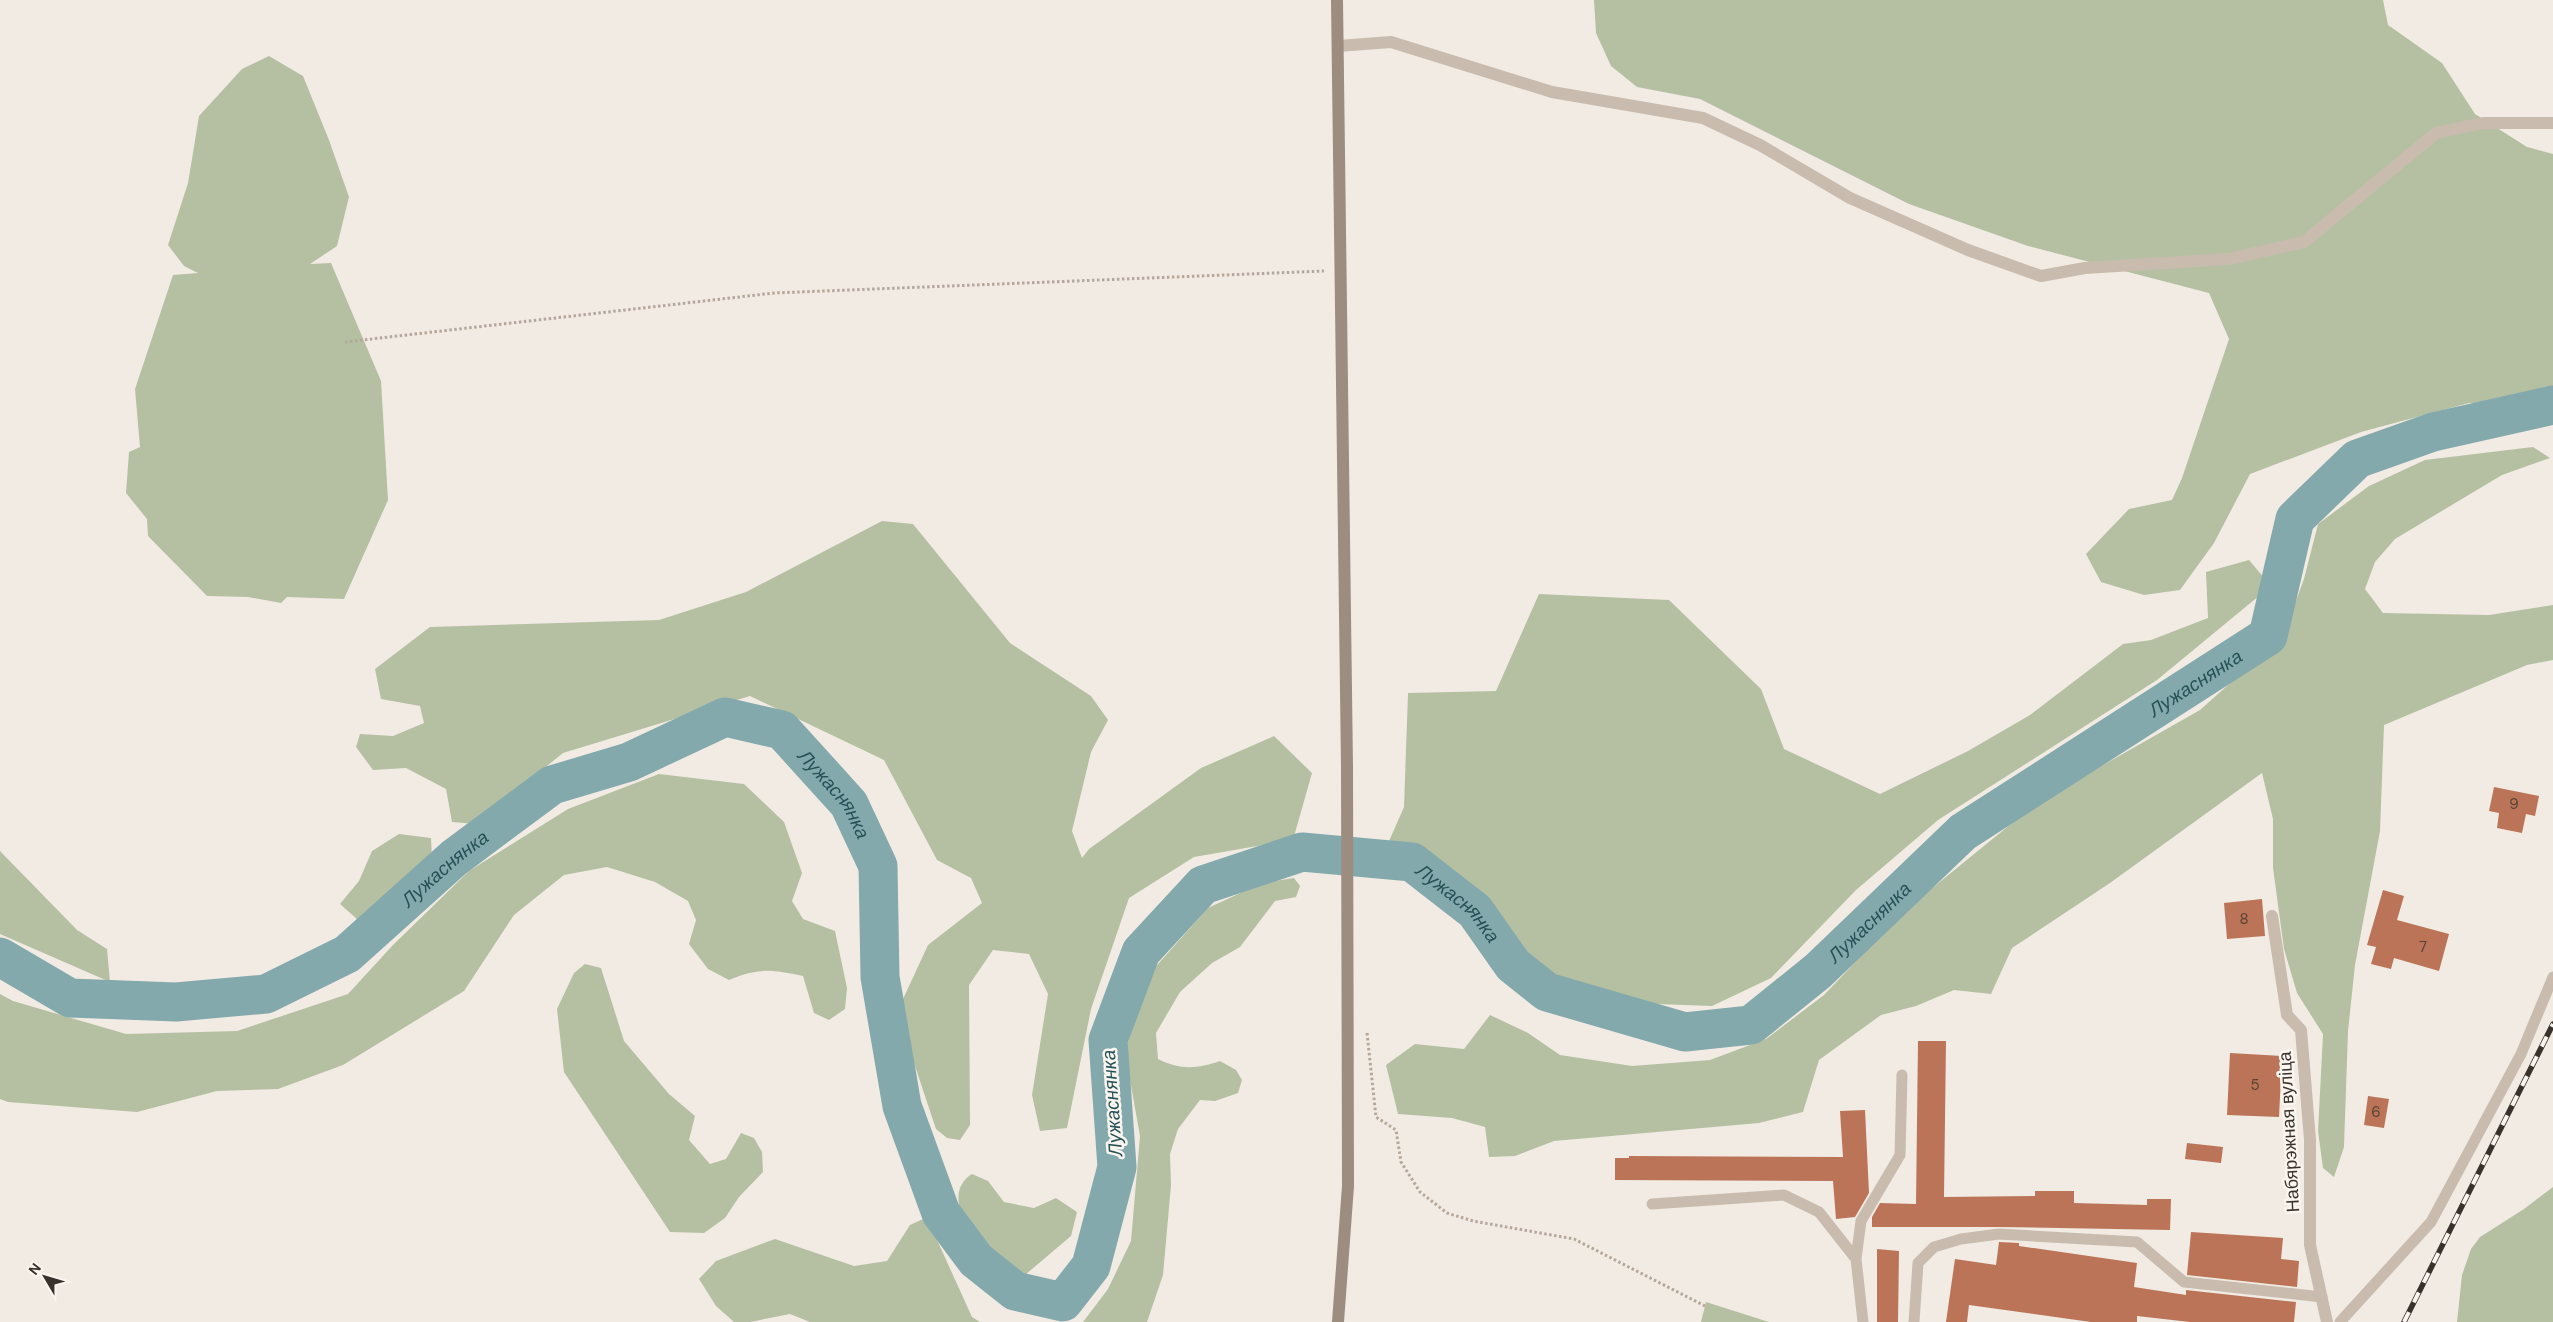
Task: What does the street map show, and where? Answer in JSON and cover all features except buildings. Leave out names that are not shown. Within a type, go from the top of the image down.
[{"type":"main road","points":[[1337,0],[1339,270],[1347,767],[1346,1013],[1348,1186],[1338,1322]]},
{"type":"street","points":[[1338,46],[1391,42],[1552,92],[1703,118],[1760,145],[1850,198],[1968,250],[2041,276],[2084,268],[2229,260],[2304,242],[2436,133],[2483,123],[2553,123]]},
{"type":"street","name":"Набярэжная вуліца","points":[[2272,916],[2288,1015],[2301,1030],[2310,1140],[2310,1245],[2327,1322]]},
{"type":"lane","points":[[2340,1322],[2431,1222],[2520,1054],[2553,977]]},
{"type":"lane","points":[[1863,1322],[1856,1259],[1861,1221],[1900,1155],[1902,1075]]},
{"type":"lane","points":[[1652,1204],[1784,1195],[1819,1212],[1856,1259]]},
{"type":"lane","points":[[1914,1322],[1918,1263],[1934,1247],[1961,1239],[1999,1234],[2137,1242],[2184,1282],[2322,1297]]},
{"type":"path","points":[[346,342],[774,293],[1339,270]]},
{"type":"path","points":[[1366,1032],[1376,1116],[1396,1130],[1400,1162],[1420,1192],[1447,1213],[1473,1221],[1574,1240],[1705,1306]]},
{"type":"green space","points":[[1594,0],[2383,0],[2388,25],[2442,63],[2475,114],[2527,147],[2553,154],[2553,406],[2469,403],[2361,432],[2250,474],[2214,543],[2180,590],[2144,595],[2101,582],[2086,554],[2129,509],[2172,500],[2182,478],[2229,339],[2209,293],[2028,246],[1909,204],[1700,99],[1637,87],[1611,66],[1596,33]]},
{"type":"green space","points":[[269,56],[303,76],[329,140],[349,197],[337,246],[310,264],[331,263],[381,381],[388,500],[344,599],[287,597],[281,603],[248,597],[207,596],[148,536],[147,519],[126,493],[129,452],[140,447],[135,389],[173,275],[198,273],[184,266],[168,245],[188,183],[199,116],[242,69]]},
{"type":"green space","points":[[2533,447],[2550,458],[2502,475],[2395,539],[2375,562],[2365,589],[2383,613],[2489,615],[2553,605],[2553,660],[2527,665],[2384,725],[2380,831],[2355,965],[2348,1031],[2344,1147],[2334,1177],[2323,1168],[2318,1131],[2323,1034],[2297,993],[2284,949],[2273,868],[2273,819],[2262,773],[2110,883],[2012,948],[1991,994],[1954,990],[1916,1006],[1881,1015],[1819,1060],[1803,1112],[1759,1123],[1554,1141],[1515,1156],[1489,1157],[1485,1127],[1452,1118],[1398,1114],[1386,1065],[1415,1044],[1464,1049],[1490,1015],[1528,1033],[1560,1055],[1632,1066],[1710,1060],[1766,1039],[1824,995],[1904,911],[2038,802],[2200,710],[2283,636],[2304,579],[2318,524],[2369,486],[2425,460]]},
{"type":"green space","points":[[882,521],[913,524],[1010,643],[1091,696],[1108,720],[1091,752],[1072,831],[1082,858],[1089,849],[1201,768],[1274,736],[1312,773],[1293,840],[1194,857],[1129,898],[1091,1009],[1067,1128],[1040,1131],[1032,1095],[1048,994],[1029,954],[993,950],[969,985],[970,1125],[960,1140],[947,1138],[936,1129],[897,1012],[928,945],[982,903],[971,878],[937,860],[884,760],[750,696],[563,753],[475,824],[452,822],[446,789],[406,768],[373,770],[356,747],[360,734],[393,736],[424,723],[420,706],[381,699],[375,669],[430,627],[659,620],[746,592]]},
{"type":"green space","points":[[2249,560],[2271,586],[2157,680],[1938,820],[1856,890],[1771,978],[1712,1006],[1573,1001],[1506,948],[1459,890],[1431,870],[1386,848],[1404,807],[1408,693],[1496,691],[1539,594],[1669,600],[1761,689],[1784,749],[1880,794],[1968,751],[2030,715],[2123,644],[2151,640],[2208,618],[2206,572]]},
{"type":"green space","points":[[659,774],[744,784],[784,822],[802,873],[792,901],[803,919],[835,931],[847,988],[845,1009],[829,1020],[814,1013],[803,976],[782,972],[758,971],[729,980],[708,969],[689,944],[696,920],[688,901],[655,882],[607,867],[564,875],[514,915],[464,991],[343,1065],[278,1089],[217,1091],[137,1112],[8,1102],[0,1099],[0,994],[13,1001],[126,1034],[237,1031],[348,994],[393,945],[469,871],[568,809]]},
{"type":"green space","points":[[399,834],[431,838],[432,860],[358,920],[340,904],[359,881],[372,851]]},
{"type":"green space","points":[[0,851],[77,930],[107,949],[110,982],[0,934]]},
{"type":"green space","points":[[1294,878],[1300,886],[1296,897],[1275,901],[1240,947],[1212,963],[1180,992],[1156,1033],[1158,1059],[1181,1067],[1204,1066],[1220,1061],[1236,1070],[1242,1080],[1238,1093],[1215,1101],[1200,1100],[1178,1129],[1170,1154],[1171,1185],[1163,1275],[1147,1322],[1083,1322],[1108,1289],[1131,1241],[1140,1136],[1125,1052],[1150,973],[1208,908],[1262,883]]},
{"type":"green space","points":[[585,964],[601,968],[624,1041],[669,1094],[695,1116],[689,1140],[710,1164],[726,1159],[741,1133],[754,1138],[762,1152],[763,1172],[739,1197],[725,1218],[704,1233],[670,1232],[564,1072],[557,1009],[574,973]]},
{"type":"green space","points":[[972,1174],[988,1181],[1004,1202],[1034,1208],[1056,1198],[1077,1212],[1071,1236],[1025,1275],[1006,1269],[996,1262],[974,1239],[960,1210],[958,1196],[962,1184]]},
{"type":"green space","points":[[2553,1187],[2553,1322],[2457,1322],[2462,1275],[2471,1249],[2480,1237],[2524,1209]]},
{"type":"green space","points":[[923,1219],[933,1231],[972,1317],[980,1322],[810,1322],[790,1314],[750,1322],[734,1322],[716,1306],[699,1279],[716,1261],[775,1239],[854,1266],[887,1261],[910,1225]]},
{"type":"green space","points":[[1706,1302],[1769,1322],[1701,1322]]},
{"type":"waterway","name":"Лужаснянка","points":[[0,957],[70,998],[176,1002],[266,994],[347,954],[454,858],[552,785],[629,762],[725,717],[782,730],[849,804],[878,866],[880,977],[902,1106],[941,1213],[976,1260],[1015,1291],[1063,1302],[1091,1266],[1117,1167],[1108,1040],[1141,952],[1203,885],[1302,852],[1412,862],[1475,911],[1513,965],[1547,992],[1685,1032],[1751,1025],[1818,971],[1963,832],[2268,636],[2295,519],[2357,459],[2433,432],[2553,405]]},
{"type":"railway","points":[[2404,1322],[2553,1024]]}]
